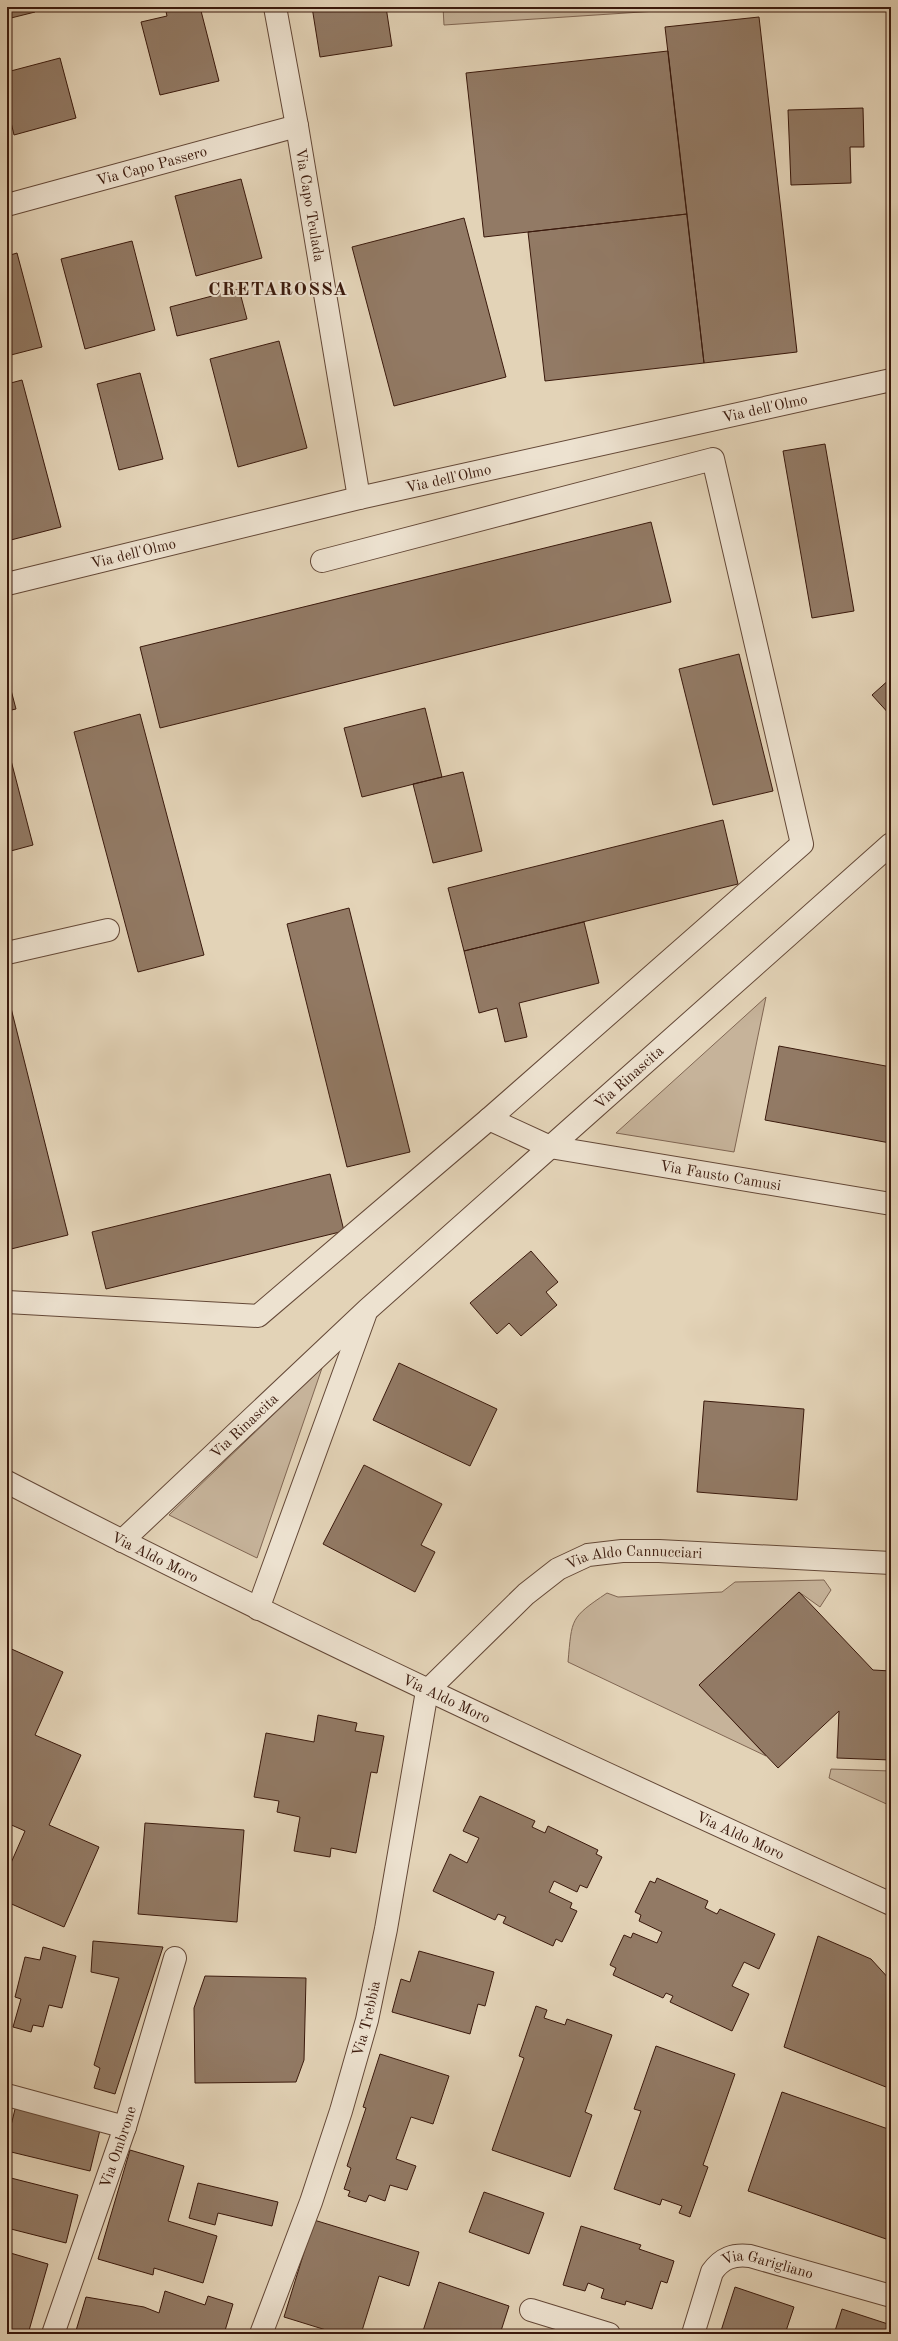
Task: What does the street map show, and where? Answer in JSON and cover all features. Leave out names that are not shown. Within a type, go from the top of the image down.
[{"type":"street","name":"Via Capo Teulada","points":[[274,7],[297,126],[359,498]]},
{"type":"street","name":"Via Capo Passero","points":[[7,205],[297,126]]},
{"type":"street","name":"Via dell'Olmo","points":[[7,584],[359,498],[891,380]]},
{"type":"street","points":[[7,1302],[258,1316],[489,1119],[802,844],[713,459],[322,561]]},
{"type":"street","name":"Via Rinascita","points":[[122,1542],[367,1310],[891,844]]},
{"type":"street","points":[[7,953],[108,930]]},
{"type":"street","name":"Via Fausto Camusi","points":[[489,1119],[550,1147],[891,1204]]},
{"type":"street","name":"Via Rinascita","points":[[258,1609],[367,1310]]},
{"type":"street","name":"Via Aldo Moro","points":[[7,1482],[122,1542],[427,1691],[891,1904]]},
{"type":"street","name":"Via Aldo Cannucciari","points":[[427,1691],[526,1594],[558,1569],[588,1555],[622,1551],[659,1551],[891,1563]]},
{"type":"street","name":"Via Trebbia","points":[[261,2334],[313,2196],[341,2111],[367,2020],[386,1929],[427,1691]]},
{"type":"street","name":"Via Ombrone","points":[[53,2334],[125,2127],[174,1958]]},
{"type":"street","points":[[7,2095],[125,2127]]},
{"type":"street","name":"Via Garigliano","points":[[693,2334],[712,2272],[718,2264],[732,2256],[750,2256],[891,2296]]},
{"type":"street","points":[[531,2310],[609,2334]]},
{"type":"shaded area","points":[[443,7],[717,7],[444,25]]},
{"type":"shaded area","points":[[766,997],[734,1152],[616,1133]]},
{"type":"shaded area","points":[[322,1368],[257,1558],[169,1515]]},
{"type":"shaded area","points":[[824,1580],[831,1590],[820,1607],[799,1592],[699,1685],[766,1756],[568,1662],[572,1627],[575,1620],[586,1608],[607,1593],[618,1597],[722,1592],[735,1582]]},
{"type":"shaded area","points":[[831,1769],[891,1771],[891,1806],[829,1778]]},
{"type":"building","points":[[7,7],[34,7],[35,12],[7,19]]},
{"type":"building","points":[[165,7],[200,7],[219,81],[160,95],[141,22],[167,16]]},
{"type":"building","points":[[312,7],[386,7],[392,46],[320,57]]},
{"type":"building","points":[[871,7],[891,7],[891,9],[871,9]]},
{"type":"building","points":[[759,17],[797,352],[704,363],[665,27]]},
{"type":"building","points":[[668,51],[687,214],[484,237],[466,73]]},
{"type":"building","points":[[60,58],[76,118],[14,135],[10,118],[7,119],[7,72]]},
{"type":"building","points":[[863,108],[864,147],[850,147],[851,183],[791,185],[788,110]]},
{"type":"building","points":[[241,179],[262,258],[196,276],[175,196]]},
{"type":"building","points":[[687,214],[704,363],[545,381],[528,232]]},
{"type":"building","points":[[464,218],[506,377],[394,406],[352,247]]},
{"type":"building","points":[[132,241],[155,330],[85,349],[61,259]]},
{"type":"building","points":[[17,253],[42,347],[7,356],[7,256]]},
{"type":"building","points":[[239,289],[247,319],[177,336],[170,307]]},
{"type":"building","points":[[279,341],[307,448],[238,467],[210,359]]},
{"type":"building","points":[[140,373],[163,459],[119,470],[97,384]]},
{"type":"building","points":[[22,380],[61,527],[7,541],[7,384]]},
{"type":"building","points":[[825,444],[854,611],[812,618],[783,451]]},
{"type":"building","points":[[651,522],[671,602],[160,728],[140,647]]},
{"type":"building","points":[[739,654],[773,791],[713,805],[679,669]]},
{"type":"building","points":[[7,675],[16,709],[7,711]]},
{"type":"building","points":[[891,678],[891,716],[872,695]]},
{"type":"building","points":[[425,708],[442,777],[362,797],[344,728]]},
{"type":"building","points":[[140,714],[204,955],[138,972],[74,732]]},
{"type":"building","points":[[7,745],[33,845],[7,852]]},
{"type":"building","points":[[463,772],[482,851],[433,863],[413,784]]},
{"type":"building","points":[[723,820],[738,884],[464,951],[448,888]]},
{"type":"building","points":[[349,908],[410,1152],[347,1167],[287,924]]},
{"type":"building","points":[[584,922],[599,983],[519,1003],[527,1037],[505,1042],[497,1008],[479,1013],[464,951]]},
{"type":"building","points":[[7,992],[68,1235],[7,1250]]},
{"type":"building","points":[[779,1046],[891,1067],[890,1143],[765,1120]]},
{"type":"building","points":[[330,1174],[344,1231],[106,1289],[92,1232]]},
{"type":"building","points":[[531,1251],[558,1282],[546,1292],[557,1305],[521,1336],[509,1323],[497,1334],[470,1303]]},
{"type":"building","points":[[399,1363],[497,1409],[470,1466],[373,1420]]},
{"type":"building","points":[[704,1401],[804,1409],[797,1500],[697,1492]]},
{"type":"building","points":[[364,1465],[442,1504],[421,1545],[435,1552],[415,1592],[323,1544]]},
{"type":"building","points":[[799,1592],[873,1670],[891,1671],[891,1760],[837,1758],[839,1711],[778,1768],[699,1685]]},
{"type":"building","points":[[7,1647],[63,1672],[35,1735],[81,1755],[49,1825],[99,1847],[64,1927],[7,1902],[7,1872],[25,1831],[7,1823]]},
{"type":"building","points":[[318,1715],[357,1723],[355,1731],[384,1736],[377,1773],[371,1772],[356,1853],[331,1848],[330,1857],[294,1851],[300,1817],[277,1812],[279,1801],[254,1797],[266,1733],[314,1742]]},
{"type":"building","points":[[480,1796],[535,1821],[532,1827],[545,1833],[548,1826],[598,1850],[596,1854],[602,1857],[587,1888],[580,1885],[577,1892],[554,1881],[549,1892],[572,1903],[570,1908],[577,1911],[562,1942],[556,1939],[553,1946],[503,1923],[506,1917],[498,1914],[495,1920],[433,1891],[450,1854],[467,1863],[479,1838],[463,1831]]},
{"type":"building","points":[[145,1823],[244,1830],[237,1922],[138,1914]]},
{"type":"building","points":[[657,1878],[708,1901],[705,1908],[717,1914],[720,1909],[775,1934],[759,1969],[744,1962],[732,1986],[749,1994],[732,2031],[670,2002],[673,1996],[666,1993],[663,1998],[613,1975],[616,1968],[610,1965],[624,1935],[631,1938],[633,1933],[657,1943],[662,1932],[639,1921],[641,1915],[635,1912],[650,1881],[655,1883]]},
{"type":"building","points":[[818,1936],[871,1959],[891,1981],[891,2089],[784,2047]]},
{"type":"building","points":[[93,1941],[163,1947],[115,2094],[94,2088],[100,2068],[94,2065],[119,1978],[91,1972]]},
{"type":"building","points":[[43,1947],[76,1956],[62,2008],[49,2005],[43,2027],[33,2025],[31,2032],[13,2027],[21,1999],[15,1997],[25,1957],[40,1960]]},
{"type":"building","points":[[419,1951],[494,1972],[485,2006],[478,2004],[470,2034],[392,2012],[401,1979],[410,1982]]},
{"type":"building","points":[[205,1976],[306,1978],[304,2060],[296,2082],[195,2083],[194,2008]]},
{"type":"building","points":[[536,2006],[547,2010],[544,2018],[565,2025],[567,2019],[612,2035],[585,2112],[592,2115],[570,2177],[492,2150],[524,2058],[519,2056]]},
{"type":"building","points":[[656,2046],[735,2074],[703,2165],[708,2167],[690,2217],[679,2213],[682,2206],[662,2199],[660,2205],[614,2189],[641,2111],[634,2109]]},
{"type":"building","points":[[380,2054],[449,2076],[433,2124],[411,2117],[396,2159],[416,2166],[407,2190],[390,2185],[385,2201],[369,2195],[366,2202],[348,2196],[350,2191],[344,2189],[351,2168],[347,2166],[366,2108],[363,2107]]},
{"type":"building","points":[[782,2092],[891,2130],[889,2240],[748,2191]]},
{"type":"building","points":[[16,2105],[101,2126],[90,2171],[7,2151],[7,2142]]},
{"type":"building","points":[[130,2150],[184,2166],[168,2221],[217,2236],[203,2283],[154,2268],[153,2275],[98,2259]]},
{"type":"building","points":[[7,2177],[78,2195],[66,2243],[7,2228]]},
{"type":"building","points":[[198,2183],[278,2202],[272,2226],[218,2213],[215,2225],[189,2218]]},
{"type":"building","points":[[484,2192],[544,2213],[529,2254],[469,2232]]},
{"type":"building","points":[[314,2220],[419,2252],[409,2286],[379,2276],[361,2334],[339,2334],[284,2317]]},
{"type":"building","points":[[581,2226],[641,2245],[639,2249],[674,2261],[667,2283],[661,2281],[652,2309],[626,2301],[625,2305],[601,2298],[604,2289],[588,2283],[585,2291],[563,2285]]},
{"type":"building","points":[[7,2252],[48,2264],[28,2334],[7,2332]]},
{"type":"building","points":[[439,2282],[509,2306],[500,2334],[422,2334]]},
{"type":"building","points":[[735,2287],[794,2307],[785,2334],[720,2334]]},
{"type":"building","points":[[165,2291],[205,2305],[208,2296],[233,2304],[224,2334],[75,2334],[86,2297],[144,2307],[159,2313]]},
{"type":"building","points":[[842,2309],[891,2325],[891,2334],[834,2334]]},
{"type":"building","points":[[544,2330],[556,2334],[543,2334]]},
{"type":"district","name":"CRETAROSSA","points":[[278,288]]}]
